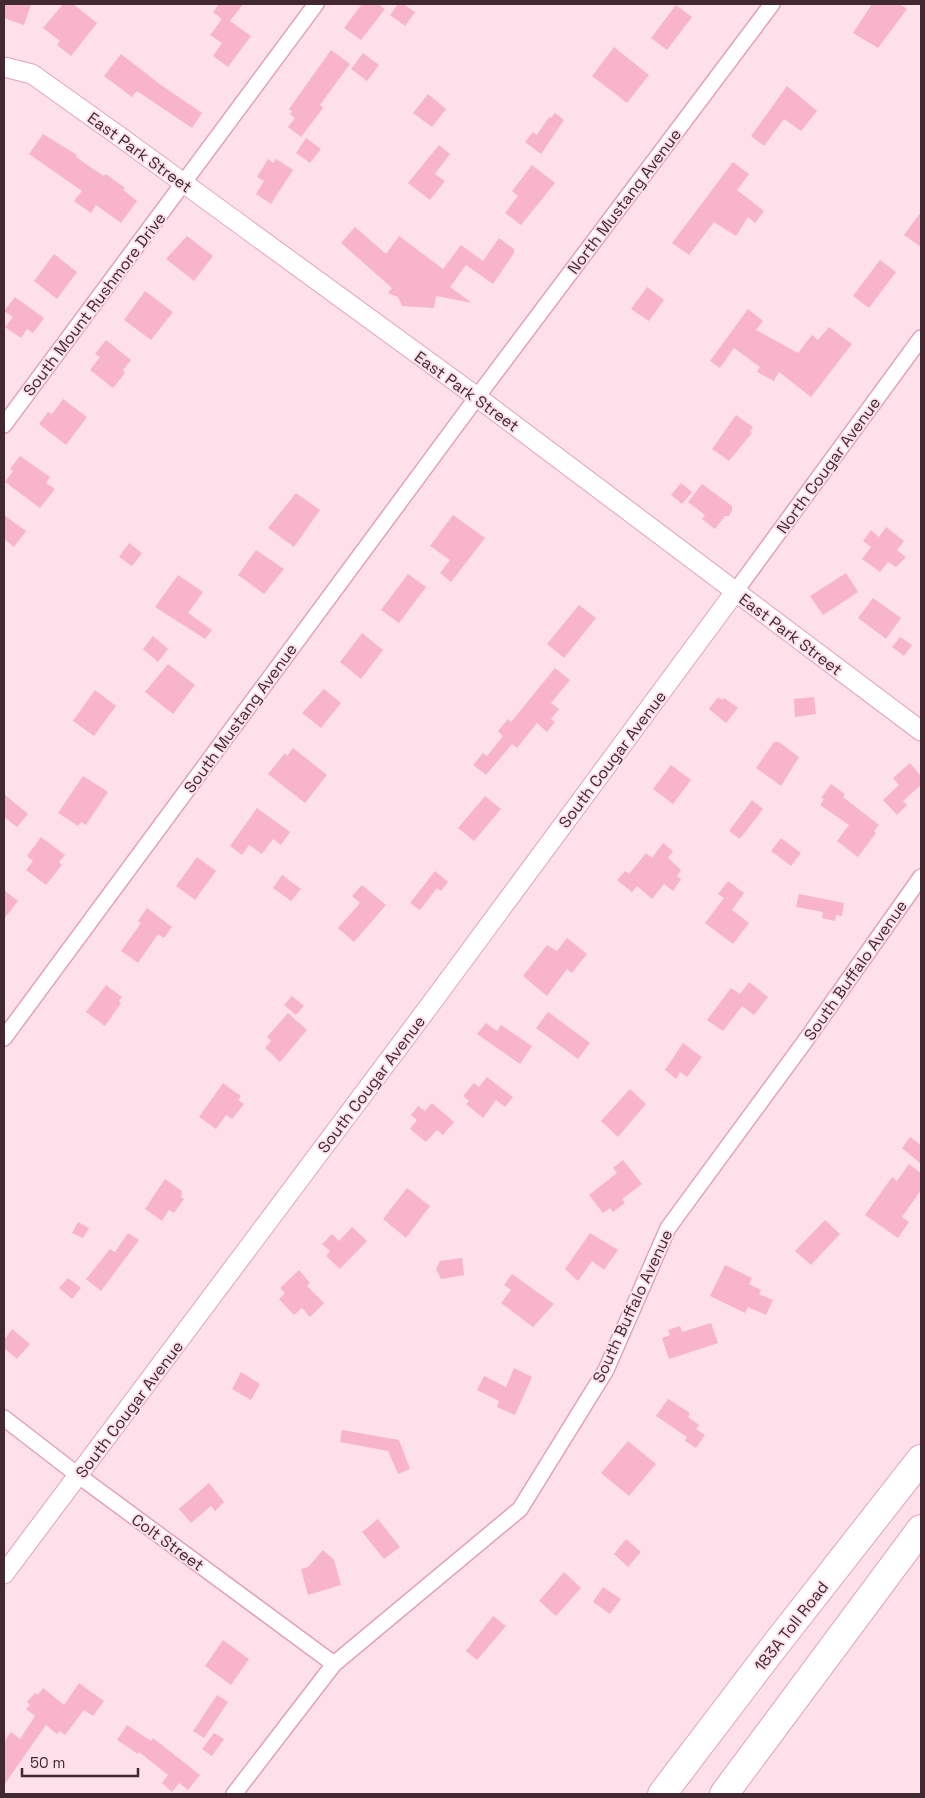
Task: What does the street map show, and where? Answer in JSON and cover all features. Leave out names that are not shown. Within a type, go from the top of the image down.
[{"type":"highway","name":"183A Toll Road","points":[[662,1794],[921,1459]]},
{"type":"highway","points":[[724,1794],[921,1528]]},
{"type":"street","name":"South Mount Rushmore Drive","points":[[4,426],[316,4]]},
{"type":"street","name":"North Mustang Avenue","points":[[477,398],[772,4]]},
{"type":"street","name":"East Park Street","points":[[4,67],[32,74],[183,183],[477,398],[921,730]]},
{"type":"street","name":"North Cougar Avenue","points":[[735,592],[921,338]]},
{"type":"street","name":"South Mustang Avenue","points":[[4,1038],[477,398]]},
{"type":"street","name":"South Cougar Avenue","points":[[4,1574],[79,1476],[735,592]]},
{"type":"street","name":"South Buffalo Avenue","points":[[234,1794],[334,1664],[520,1509],[606,1370],[668,1228],[803,1044],[921,877]]},
{"type":"street","name":"Colt Street","points":[[4,1418],[79,1476],[334,1664]]},
{"type":"building","points":[[4,4],[31,4],[24,25],[4,18]]},
{"type":"building","points":[[63,4],[73,4],[97,23],[71,56],[57,45],[60,41],[43,28]]},
{"type":"building","points":[[219,4],[243,4],[230,21],[251,36],[228,67],[213,56],[222,43],[210,35],[222,19],[213,12]]},
{"type":"building","points":[[362,4],[378,4],[385,9],[361,40],[344,28]]},
{"type":"building","points":[[398,4],[403,4],[415,12],[405,26],[390,15]]},
{"type":"building","points":[[872,4],[900,4],[907,9],[878,48],[853,33]]},
{"type":"building","points":[[676,5],[692,17],[667,50],[651,38]]},
{"type":"building","points":[[614,47],[649,75],[627,103],[592,76]]},
{"type":"building","points":[[331,50],[350,64],[320,105],[323,108],[301,137],[288,127],[295,118],[290,114],[292,111],[289,109]]},
{"type":"building","points":[[363,53],[379,65],[367,81],[351,69]]},
{"type":"building","points":[[121,54],[161,85],[202,113],[192,128],[137,91],[132,97],[104,76]]},
{"type":"building","points":[[787,86],[817,111],[801,131],[784,119],[764,146],[751,136]]},
{"type":"building","points":[[428,94],[446,109],[432,127],[413,113]]},
{"type":"building","points":[[555,113],[564,120],[541,154],[525,142],[533,132],[537,135],[549,117],[551,118]]},
{"type":"building","points":[[43,134],[77,155],[76,157],[96,171],[104,176],[106,174],[125,188],[123,190],[137,201],[121,223],[96,205],[91,213],[74,201],[82,191],[29,154]]},
{"type":"building","points":[[306,138],[321,149],[310,163],[296,153]]},
{"type":"building","points":[[439,145],[450,154],[435,174],[445,181],[430,200],[408,183]]},
{"type":"building","points":[[268,159],[273,163],[276,159],[293,170],[271,204],[256,194],[264,181],[257,177]]},
{"type":"building","points":[[733,162],[749,174],[737,190],[764,211],[755,223],[748,217],[736,236],[714,222],[689,255],[672,243]]},
{"type":"building","points":[[532,165],[555,183],[521,225],[505,213],[518,196],[512,191]]},
{"type":"building","points":[[921,212],[921,247],[904,235]]},
{"type":"building","points":[[355,227],[386,254],[399,236],[443,269],[461,245],[483,261],[499,238],[514,249],[514,253],[493,284],[466,265],[450,287],[472,303],[436,296],[434,308],[402,306],[398,297],[388,293],[392,288],[341,243]]},
{"type":"building","points":[[187,236],[213,256],[194,281],[166,259]]},
{"type":"building","points":[[54,254],[77,272],[57,299],[34,281]]},
{"type":"building","points":[[880,260],[896,272],[869,308],[853,296]]},
{"type":"building","points":[[647,287],[664,300],[649,321],[631,309]]},
{"type":"building","points":[[145,291],[173,312],[151,340],[124,320]]},
{"type":"building","points":[[15,297],[44,318],[33,333],[27,329],[21,338],[5,327],[13,317],[4,311]]},
{"type":"building","points":[[748,309],[763,321],[756,330],[798,353],[812,335],[818,340],[829,327],[852,344],[811,397],[779,372],[774,381],[757,372],[760,367],[734,348],[720,368],[710,361]]},
{"type":"building","points":[[106,340],[131,360],[123,370],[125,373],[113,388],[90,370],[100,357],[95,354]]},
{"type":"building","points":[[63,399],[87,417],[66,445],[39,424],[48,412],[52,414]]},
{"type":"building","points":[[736,415],[753,427],[750,432],[752,433],[729,461],[712,449]]},
{"type":"building","points":[[20,456],[50,477],[46,483],[55,489],[40,508],[5,482],[13,471],[10,469]]},
{"type":"building","points":[[681,483],[692,492],[682,504],[671,495]]},
{"type":"building","points":[[702,484],[732,506],[729,516],[725,516],[715,529],[702,519],[705,515],[688,502]]},
{"type":"building","points":[[296,493],[320,510],[294,547],[268,528]]},
{"type":"building","points":[[4,515],[26,531],[14,547],[4,539]]},
{"type":"building","points":[[453,515],[485,538],[451,582],[440,573],[450,560],[430,546]]},
{"type":"building","points":[[886,527],[904,541],[897,550],[906,557],[896,567],[888,562],[880,572],[862,559],[871,547],[863,541],[871,530],[879,537]]},
{"type":"building","points":[[129,543],[142,553],[132,566],[119,557]]},
{"type":"building","points":[[256,550],[284,569],[264,594],[238,575]]},
{"type":"building","points":[[846,573],[858,592],[823,615],[810,596]]},
{"type":"building","points":[[408,574],[426,587],[399,623],[381,610]]},
{"type":"building","points":[[178,575],[203,592],[188,613],[212,630],[205,639],[155,607]]},
{"type":"building","points":[[873,598],[901,618],[886,639],[858,618]]},
{"type":"building","points":[[579,605],[596,618],[564,658],[547,644]]},
{"type":"building","points":[[362,633],[383,650],[361,679],[340,662]]},
{"type":"building","points":[[153,636],[168,649],[158,662],[143,649]]},
{"type":"building","points":[[900,637],[912,645],[904,656],[892,647]]},
{"type":"building","points":[[168,664],[195,685],[173,714],[145,692]]},
{"type":"building","points":[[555,668],[570,680],[551,703],[559,709],[551,719],[555,722],[547,732],[537,723],[517,748],[512,744],[486,775],[473,765],[483,753],[487,756],[503,736],[498,731],[508,719],[511,722]]},
{"type":"building","points":[[324,689],[341,703],[321,728],[302,713]]},
{"type":"building","points":[[95,690],[116,706],[94,736],[73,721]]},
{"type":"building","points":[[718,697],[722,700],[724,698],[738,708],[726,723],[709,709]]},
{"type":"building","points":[[814,697],[816,714],[795,717],[794,699]]},
{"type":"building","points":[[774,742],[779,742],[799,757],[781,786],[756,768]]},
{"type":"building","points":[[293,748],[327,775],[305,803],[268,774],[285,753],[287,756]]},
{"type":"building","points":[[910,763],[921,776],[921,785],[903,801],[907,805],[897,815],[883,800],[899,785],[893,778]]},
{"type":"building","points":[[671,765],[691,780],[673,804],[653,789]]},
{"type":"building","points":[[83,776],[108,792],[86,825],[81,822],[78,826],[58,813]]},
{"type":"building","points":[[831,784],[845,794],[843,797],[879,825],[874,831],[876,833],[858,857],[837,841],[849,825],[820,805],[824,799],[821,798]]},
{"type":"building","points":[[4,794],[28,814],[17,827],[4,817]]},
{"type":"building","points":[[485,796],[501,809],[474,841],[458,828]]},
{"type":"building","points":[[752,800],[763,809],[740,839],[729,831]]},
{"type":"building","points":[[257,808],[290,832],[281,845],[273,839],[262,854],[249,845],[242,855],[230,846]]},
{"type":"building","points":[[41,837],[65,855],[59,862],[62,865],[46,885],[26,870],[33,861],[27,856]]},
{"type":"building","points":[[781,838],[801,853],[791,866],[771,851]]},
{"type":"building","points":[[663,843],[673,851],[668,858],[681,870],[677,876],[681,879],[673,891],[664,884],[652,899],[637,886],[632,892],[617,880],[625,871],[629,874],[646,853],[652,858]]},
{"type":"building","points":[[197,857],[216,871],[195,900],[176,886]]},
{"type":"building","points":[[435,871],[448,882],[441,891],[437,888],[420,910],[410,903]]},
{"type":"building","points":[[282,875],[301,889],[291,901],[273,888]]},
{"type":"building","points":[[728,881],[744,893],[732,910],[749,923],[733,944],[705,923],[724,898],[718,894]]},
{"type":"building","points":[[362,885],[386,905],[354,942],[338,928],[360,903],[352,896]]},
{"type":"building","points":[[4,890],[18,901],[4,919]]},
{"type":"building","points":[[799,894],[844,903],[842,916],[836,915],[835,921],[822,918],[823,912],[796,907]]},
{"type":"building","points":[[147,908],[172,927],[164,938],[158,934],[138,963],[121,951],[141,923],[138,921]]},
{"type":"building","points":[[567,938],[587,954],[572,973],[567,969],[547,996],[523,976],[547,945],[557,951]]},
{"type":"building","points":[[749,982],[768,997],[754,1015],[742,1006],[723,1031],[707,1020],[731,988],[740,994]]},
{"type":"building","points":[[106,985],[122,997],[119,1001],[121,1003],[105,1026],[86,1012]]},
{"type":"building","points":[[292,996],[304,1006],[296,1015],[284,1005]]},
{"type":"building","points":[[548,1012],[590,1043],[578,1059],[536,1028]]},
{"type":"building","points":[[288,1013],[307,1030],[280,1062],[265,1048],[271,1041],[267,1037]]},
{"type":"building","points":[[486,1023],[497,1031],[501,1025],[532,1046],[520,1064],[477,1034]]},
{"type":"building","points":[[683,1043],[702,1057],[687,1077],[680,1072],[676,1079],[665,1070]]},
{"type":"building","points":[[487,1077],[513,1097],[505,1107],[496,1100],[483,1118],[466,1104],[469,1101],[463,1096],[474,1083],[479,1087]]},
{"type":"building","points":[[223,1083],[241,1096],[238,1100],[244,1104],[232,1119],[226,1115],[216,1129],[199,1117]]},
{"type":"building","points":[[630,1089],[646,1104],[618,1137],[601,1121]]},
{"type":"building","points":[[432,1103],[454,1122],[443,1135],[437,1130],[426,1142],[410,1129],[417,1120],[411,1115],[418,1106],[425,1111]]},
{"type":"building","points":[[910,1137],[921,1145],[921,1164],[902,1148]]},
{"type":"building","points":[[623,1160],[642,1184],[622,1199],[625,1203],[613,1212],[610,1208],[603,1213],[589,1195],[617,1173],[613,1168]]},
{"type":"building","points":[[909,1164],[921,1173],[921,1190],[902,1217],[909,1222],[898,1238],[865,1215],[892,1177],[897,1181]]},
{"type":"building","points":[[165,1179],[182,1191],[181,1197],[184,1199],[174,1213],[169,1210],[162,1221],[145,1209]]},
{"type":"building","points":[[407,1188],[430,1206],[406,1238],[383,1219]]},
{"type":"building","points":[[825,1220],[840,1234],[811,1265],[795,1251]]},
{"type":"building","points":[[78,1222],[89,1228],[83,1238],[72,1233]]},
{"type":"building","points":[[352,1227],[367,1241],[340,1269],[326,1256],[330,1251],[322,1244],[332,1234],[339,1241]]},
{"type":"building","points":[[128,1233],[139,1240],[101,1291],[86,1279],[110,1249],[115,1252]]},
{"type":"building","points":[[590,1233],[618,1250],[604,1270],[592,1261],[578,1281],[565,1269]]},
{"type":"building","points":[[462,1258],[464,1275],[441,1279],[436,1269],[440,1261]]},
{"type":"building","points":[[725,1265],[752,1278],[749,1284],[761,1290],[759,1294],[773,1300],[766,1315],[748,1307],[745,1313],[710,1296]]},
{"type":"building","points":[[299,1270],[310,1283],[307,1286],[324,1303],[310,1317],[302,1308],[294,1315],[279,1299],[285,1293],[280,1288]]},
{"type":"building","points":[[512,1274],[554,1304],[533,1327],[501,1303],[511,1290],[504,1285]]},
{"type":"building","points":[[68,1278],[81,1288],[72,1299],[59,1288]]},
{"type":"building","points":[[711,1323],[718,1343],[669,1359],[662,1338],[670,1335],[668,1330],[680,1326],[682,1332]]},
{"type":"building","points":[[12,1329],[30,1344],[17,1359],[4,1348],[4,1340]]},
{"type":"building","points":[[514,1368],[532,1377],[515,1415],[497,1407],[499,1401],[477,1390],[484,1376],[506,1387]]},
{"type":"building","points":[[241,1372],[260,1384],[251,1400],[232,1389]]},
{"type":"building","points":[[668,1399],[690,1413],[688,1417],[699,1425],[696,1429],[705,1435],[696,1448],[685,1441],[687,1437],[656,1416]]},
{"type":"building","points":[[342,1430],[399,1440],[410,1469],[398,1474],[388,1451],[340,1442]]},
{"type":"building","points":[[628,1441],[656,1464],[629,1496],[601,1473]]},
{"type":"building","points":[[209,1483],[224,1502],[215,1511],[211,1506],[191,1523],[179,1509]]},
{"type":"building","points":[[378,1519],[400,1547],[384,1559],[362,1532]]},
{"type":"building","points":[[626,1539],[641,1552],[628,1567],[614,1554]]},
{"type":"building","points":[[323,1550],[334,1560],[341,1585],[308,1595],[301,1569],[308,1567]]},
{"type":"building","points":[[564,1572],[581,1588],[556,1616],[539,1601]]},
{"type":"building","points":[[603,1587],[621,1599],[610,1614],[593,1602]]},
{"type":"building","points":[[493,1616],[506,1626],[477,1660],[466,1651]]},
{"type":"building","points":[[223,1640],[249,1659],[231,1685],[205,1666]]},
{"type":"building","points":[[79,1683],[104,1701],[93,1716],[84,1710],[65,1735],[60,1731],[57,1734],[46,1725],[4,1785],[4,1742],[11,1732],[20,1739],[35,1716],[26,1709],[30,1705],[27,1702],[35,1693],[38,1695],[43,1688],[64,1705]]},
{"type":"building","points":[[217,1695],[228,1702],[204,1738],[193,1731]]},
{"type":"building","points":[[127,1725],[151,1741],[153,1738],[200,1775],[188,1790],[179,1783],[172,1792],[162,1783],[168,1775],[139,1752],[138,1754],[117,1740]]},
{"type":"building","points":[[214,1733],[224,1739],[212,1756],[202,1749]]}]
